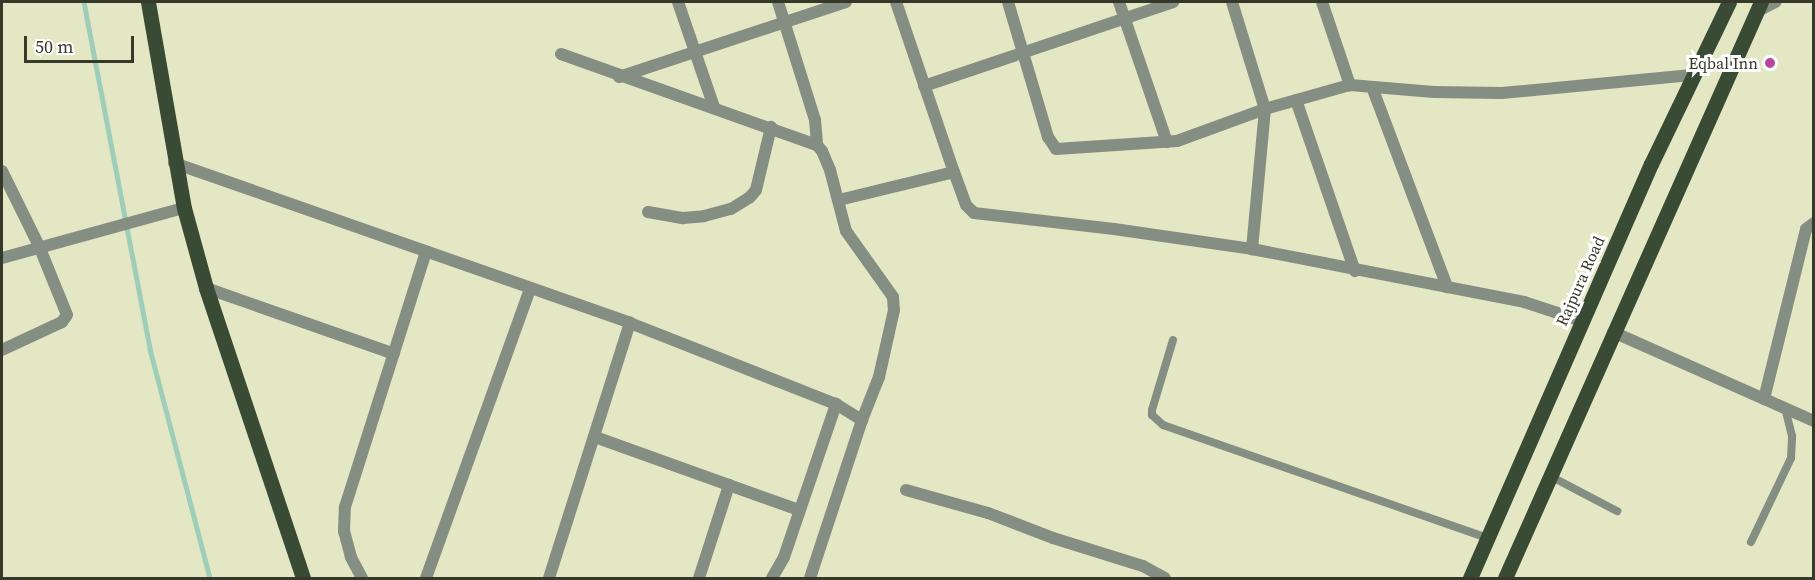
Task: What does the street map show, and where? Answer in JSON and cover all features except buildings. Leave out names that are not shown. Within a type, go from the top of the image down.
[{"type":"main road","points":[[148,2],[174,163],[184,208],[206,288],[303,579]]},
{"type":"main road","name":"Rajpura Road","points":[[1470,579],[1582,321],[1729,2]]},
{"type":"main road","points":[[1505,579],[1759,7]]},
{"type":"street","points":[[678,2],[714,107]]},
{"type":"street","points":[[778,2],[815,120],[816,145]]},
{"type":"street","points":[[619,77],[846,2]]},
{"type":"street","points":[[896,2],[966,206],[978,214],[1114,229],[1252,249],[1355,271],[1447,286],[1524,302],[1582,321]]},
{"type":"street","points":[[1008,2],[1025,53],[1048,137],[1056,149],[1167,142],[1189,137],[1265,109],[1350,85],[1503,93],[1694,75]]},
{"type":"street","points":[[1119,2],[1167,142]]},
{"type":"street","points":[[924,86],[1173,2]]},
{"type":"street","points":[[1232,2],[1265,109],[1252,249]]},
{"type":"street","points":[[1322,2],[1350,85]]},
{"type":"street","points":[[1759,7],[1776,2]]},
{"type":"street","points":[[561,54],[619,77],[714,107],[816,145],[822,151],[839,200],[846,231],[893,297],[894,310],[879,377],[862,420],[813,578]]},
{"type":"street","points":[[1372,87],[1447,286]]},
{"type":"street","points":[[1296,100],[1355,271]]},
{"type":"street","points":[[648,212],[682,218],[704,216],[731,209],[743,202],[756,190],[771,127]]},
{"type":"street","points":[[174,163],[630,323],[836,404],[862,420]]},
{"type":"street","points":[[2,171],[39,246],[64,305],[66,318],[2,350]]},
{"type":"street","points":[[839,200],[954,172]]},
{"type":"street","points":[[2,258],[184,208]]},
{"type":"street","points":[[1764,399],[1806,229],[1814,223]]},
{"type":"street","points":[[362,579],[351,557],[344,531],[345,507],[426,252]]},
{"type":"street","points":[[206,288],[394,354]]},
{"type":"street","points":[[426,579],[530,289]]},
{"type":"street","points":[[549,579],[630,323]]},
{"type":"street","points":[[1613,332],[1814,422]]},
{"type":"street","points":[[772,579],[784,557],[836,404]]},
{"type":"street","points":[[595,437],[799,510]]},
{"type":"street","points":[[702,578],[729,484]]},
{"type":"street","points":[[906,490],[988,513],[1053,538],[1143,566],[1165,579]]},
{"type":"lane","points":[[1173,340],[1152,410],[1152,415],[1163,425],[1363,496],[1488,537]]},
{"type":"lane","points":[[1751,542],[1791,458],[1792,436],[1785,408]]},
{"type":"lane","points":[[1550,476],[1617,511]]},
{"type":"waterway","points":[[84,2],[150,349],[210,578]]},
{"type":"place","name":"Eqbal Inn","points":[[1770,63]]}]
